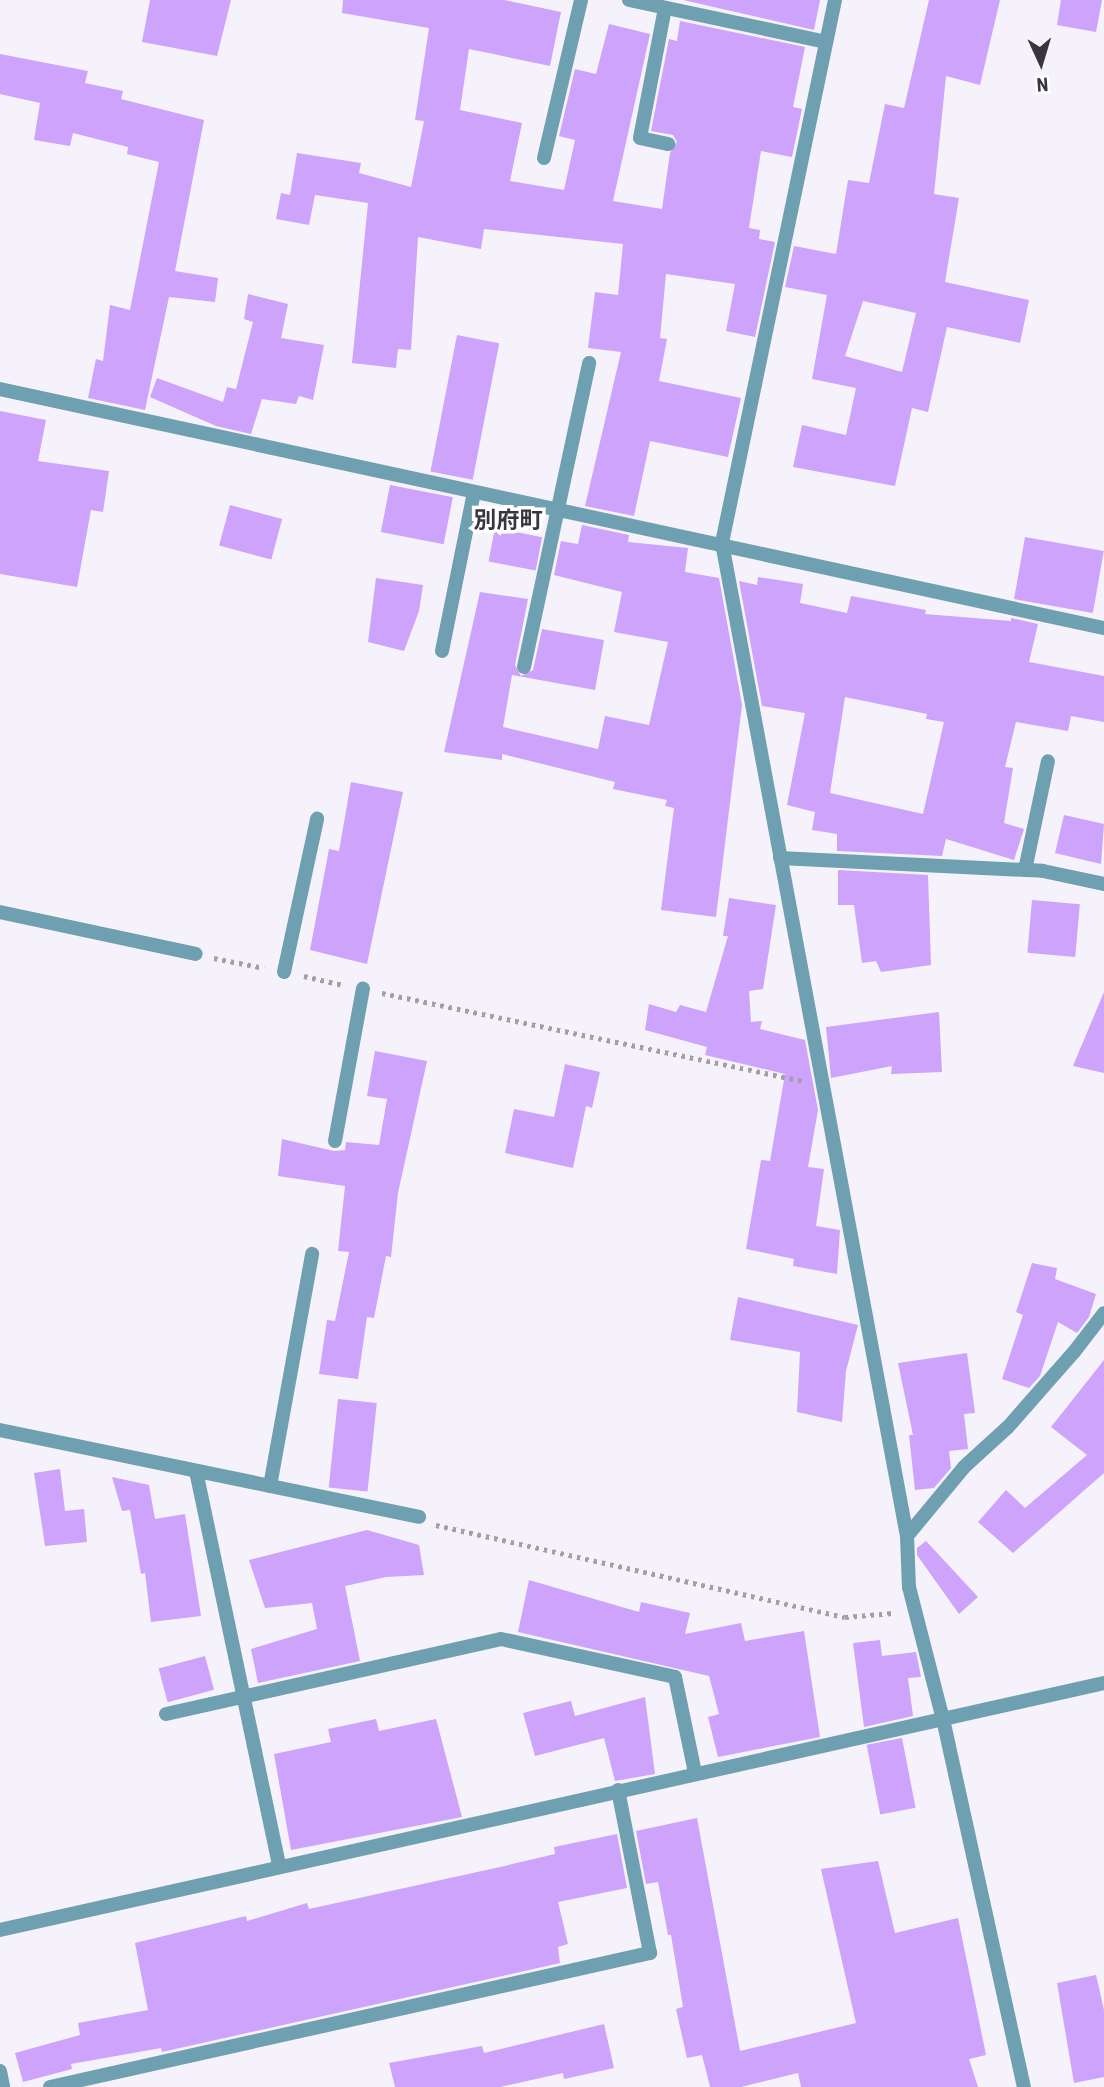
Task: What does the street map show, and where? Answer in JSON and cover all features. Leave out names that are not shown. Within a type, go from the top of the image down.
[{"type":"street","points":[[544,158],[581,0]]},
{"type":"street","points":[[629,0],[669,5],[827,42]]},
{"type":"street","points":[[835,0],[722,543],[907,1536],[914,1611],[943,1718],[1024,2087]]},
{"type":"street","points":[[668,144],[640,138],[669,5]]},
{"type":"street","points":[[524,667],[589,363]]},
{"type":"street","points":[[0,389],[722,543],[1104,628]]},
{"type":"street","points":[[442,651],[474,492]]},
{"type":"street","points":[[1025,870],[1048,761]]},
{"type":"street","points":[[284,972],[317,819]]},
{"type":"street","points":[[780,858],[1025,870],[1104,884]]},
{"type":"street","points":[[0,912],[197,954]]},
{"type":"street","points":[[335,1141],[363,989]]},
{"type":"street","points":[[270,1486],[312,1254]]},
{"type":"street","points":[[907,1536],[964,1467],[1008,1427],[1066,1362],[1104,1312]]},
{"type":"street","points":[[0,1430],[419,1517]]},
{"type":"street","points":[[196,1471],[241,1697],[279,1866]]},
{"type":"street","points":[[166,1714],[501,1639],[675,1677],[695,1773]]},
{"type":"street","points":[[0,1930],[1104,1683]]},
{"type":"street","points":[[50,2087],[650,1953],[618,1790]]},
{"type":"street","points":[[0,2071],[3,2087]]},
{"type":"path","points":[[197,954],[822,1086]]},
{"type":"path","points":[[419,1517],[439,1527],[845,1616],[914,1611]]},
{"type":"building","points":[[150,0],[231,0],[217,56],[142,42]]},
{"type":"building","points":[[343,0],[504,0],[561,12],[550,66],[469,49],[460,110],[522,123],[510,181],[564,190],[575,140],[559,136],[575,69],[596,74],[609,24],[650,34],[613,201],[662,209],[670,153],[677,142],[673,135],[651,131],[669,39],[677,41],[680,21],[805,47],[793,107],[802,109],[792,157],[761,151],[749,228],[760,230],[759,239],[775,242],[755,337],[726,331],[735,284],[666,274],[660,338],[667,339],[659,381],[741,398],[728,457],[650,441],[634,516],[585,506],[621,352],[588,348],[595,292],[618,295],[623,244],[484,229],[481,249],[418,237],[411,350],[398,349],[396,368],[352,363],[368,203],[315,195],[309,225],[276,219],[281,193],[290,195],[297,153],[361,163],[359,173],[411,187],[424,121],[415,120],[429,28],[342,13]]},
{"type":"building","points":[[683,0],[820,0],[814,30]]},
{"type":"building","points":[[929,0],[1000,0],[980,85],[946,76],[934,194],[959,198],[945,282],[1029,300],[1020,343],[947,327],[928,412],[912,408],[895,486],[793,467],[802,425],[846,435],[856,388],[812,379],[827,295],[785,287],[794,246],[836,254],[848,180],[869,183],[885,104],[904,108]],"holes":[[[863,301],[916,313],[902,372],[845,356]]]},
{"type":"building","points":[[1061,0],[1102,0],[1096,32],[1057,25]]},
{"type":"building","points":[[0,54],[88,71],[85,83],[123,91],[121,99],[204,120],[175,271],[218,278],[215,302],[169,297],[145,410],[88,398],[96,359],[103,361],[110,305],[130,310],[159,162],[127,154],[128,147],[73,133],[70,146],[34,140],[40,103],[0,94]]},
{"type":"building","points":[[248,294],[288,304],[281,338],[324,345],[313,400],[299,396],[296,404],[262,399],[251,434],[216,426],[150,397],[157,378],[223,402],[227,387],[236,389],[253,322],[244,319]]},
{"type":"building","points":[[457,335],[499,343],[473,480],[430,471]]},
{"type":"building","points":[[0,411],[46,420],[38,461],[109,471],[103,512],[91,510],[77,587],[0,574]]},
{"type":"building","points":[[390,485],[453,497],[444,544],[381,532]]},
{"type":"building","points":[[230,505],[282,519],[271,560],[219,546]]},
{"type":"building","points":[[582,525],[629,535],[628,542],[688,548],[685,572],[719,578],[742,705],[716,917],[661,910],[674,808],[665,806],[667,800],[613,789],[615,782],[502,754],[502,760],[444,752],[480,592],[528,599],[515,665],[521,676],[533,670],[542,629],[604,640],[595,690],[512,675],[503,727],[598,749],[605,716],[649,725],[668,642],[614,632],[622,592],[554,575],[561,541],[578,544]]},
{"type":"building","points":[[495,528],[542,537],[536,571],[489,561]]},
{"type":"building","points":[[1025,537],[1104,551],[1093,613],[1014,599]]},
{"type":"building","points":[[758,577],[803,584],[800,603],[847,613],[851,596],[926,610],[925,614],[1011,621],[1011,618],[1038,624],[1029,662],[1104,676],[1104,722],[1071,716],[1068,731],[1016,722],[1005,767],[1013,768],[1004,823],[1024,829],[1014,860],[946,839],[942,856],[837,851],[837,834],[812,830],[815,812],[787,805],[805,713],[762,706],[739,581],[757,585]],"holes":[[[845,697],[927,714],[926,719],[944,722],[923,814],[830,793]]]},
{"type":"building","points":[[376,578],[423,585],[419,611],[404,651],[368,642]]},
{"type":"building","points":[[351,782],[403,792],[367,964],[310,950],[329,849],[339,851]]},
{"type":"building","points":[[1064,815],[1104,824],[1101,864],[1055,853]]},
{"type":"building","points":[[838,870],[928,875],[931,965],[881,972],[876,961],[862,963],[854,905],[838,905]]},
{"type":"building","points":[[729,898],[776,905],[763,989],[749,991],[751,1022],[762,1021],[760,1029],[805,1040],[818,1110],[808,1167],[824,1169],[816,1226],[840,1230],[837,1274],[793,1266],[794,1259],[746,1249],[761,1160],[770,1161],[785,1074],[705,1055],[707,1047],[645,1030],[649,1004],[676,1012],[680,1005],[706,1012],[728,936],[723,936]]},
{"type":"building","points":[[1032,900],[1080,904],[1075,957],[1027,953]]},
{"type":"building","points":[[1104,992],[1104,1073],[1073,1066]]},
{"type":"building","points":[[939,1012],[942,1072],[891,1074],[892,1066],[831,1078],[826,1027]]},
{"type":"building","points":[[375,1051],[427,1061],[398,1193],[391,1257],[386,1256],[374,1318],[367,1317],[358,1379],[319,1374],[327,1320],[335,1321],[349,1252],[338,1251],[345,1186],[278,1176],[282,1139],[334,1151],[345,1150],[346,1142],[379,1145],[387,1099],[367,1096]]},
{"type":"building","points":[[565,1064],[600,1072],[592,1108],[586,1106],[573,1168],[505,1153],[514,1109],[554,1117]]},
{"type":"building","points":[[1032,1263],[1057,1268],[1055,1279],[1096,1294],[1089,1317],[1077,1333],[1058,1322],[1040,1376],[1029,1388],[1002,1379],[1023,1315],[1016,1312]]},
{"type":"building","points":[[738,1297],[858,1325],[846,1371],[842,1422],[797,1412],[800,1352],[730,1340]]},
{"type":"building","points":[[967,1353],[975,1413],[964,1414],[968,1449],[949,1451],[951,1468],[934,1488],[915,1490],[909,1435],[913,1435],[898,1363]]},
{"type":"building","points":[[1104,1360],[1104,1473],[1013,1553],[978,1522],[1006,1490],[1025,1508],[1087,1455],[1051,1427]]},
{"type":"building","points":[[338,1399],[377,1403],[367,1492],[329,1488]]},
{"type":"building","points":[[60,1469],[65,1511],[84,1509],[87,1542],[45,1546],[34,1473]]},
{"type":"building","points":[[112,1477],[149,1485],[155,1519],[185,1514],[201,1616],[151,1622],[145,1573],[141,1574],[130,1510],[122,1511]]},
{"type":"building","points":[[367,1530],[419,1545],[424,1575],[386,1577],[345,1586],[360,1661],[258,1683],[251,1649],[317,1629],[312,1603],[265,1608],[249,1560]]},
{"type":"building","points":[[926,1541],[978,1597],[959,1614],[917,1555],[917,1548]]},
{"type":"building","points":[[529,1580],[639,1612],[641,1602],[690,1613],[685,1634],[741,1623],[745,1641],[804,1631],[820,1737],[718,1757],[708,1717],[719,1714],[709,1676],[518,1632]]},
{"type":"building","points":[[880,1640],[882,1656],[916,1652],[921,1677],[908,1678],[913,1716],[864,1727],[853,1643]]},
{"type":"building","points":[[205,1656],[214,1690],[168,1702],[159,1668]]},
{"type":"building","points":[[645,1697],[655,1774],[615,1781],[604,1738],[535,1756],[523,1713],[571,1701],[575,1716]]},
{"type":"building","points":[[376,1719],[379,1731],[436,1719],[462,1817],[291,1850],[274,1754],[331,1742],[328,1729]]},
{"type":"building","points":[[902,1738],[916,1808],[880,1815],[867,1745]]},
{"type":"building","points":[[697,1818],[740,2051],[856,2023],[821,1869],[878,1861],[895,1933],[958,1918],[986,2055],[969,2059],[978,2087],[801,2087],[798,2073],[741,2087],[710,2087],[702,2055],[687,2058],[676,2009],[683,2007],[671,1935],[668,1935],[658,1882],[646,1884],[636,1831]]},
{"type":"building","points":[[617,1834],[627,1888],[558,1902],[568,1944],[558,1947],[560,1963],[162,2052],[161,2048],[71,2064],[72,2069],[23,2082],[15,2053],[80,2035],[78,2023],[148,2010],[135,1943],[246,1916],[247,1921],[307,1903],[309,1909],[500,1867],[555,1854],[554,1847]]},
{"type":"building","points":[[1096,1975],[1104,2010],[1104,2077],[1074,2083],[1057,1983]]},
{"type":"building","points":[[604,2024],[614,2068],[564,2079],[563,2073],[500,2087],[395,2087],[389,2063],[482,2046],[484,2053]]},
{"type":"district","name":"別府町","points":[[508,521]]}]
